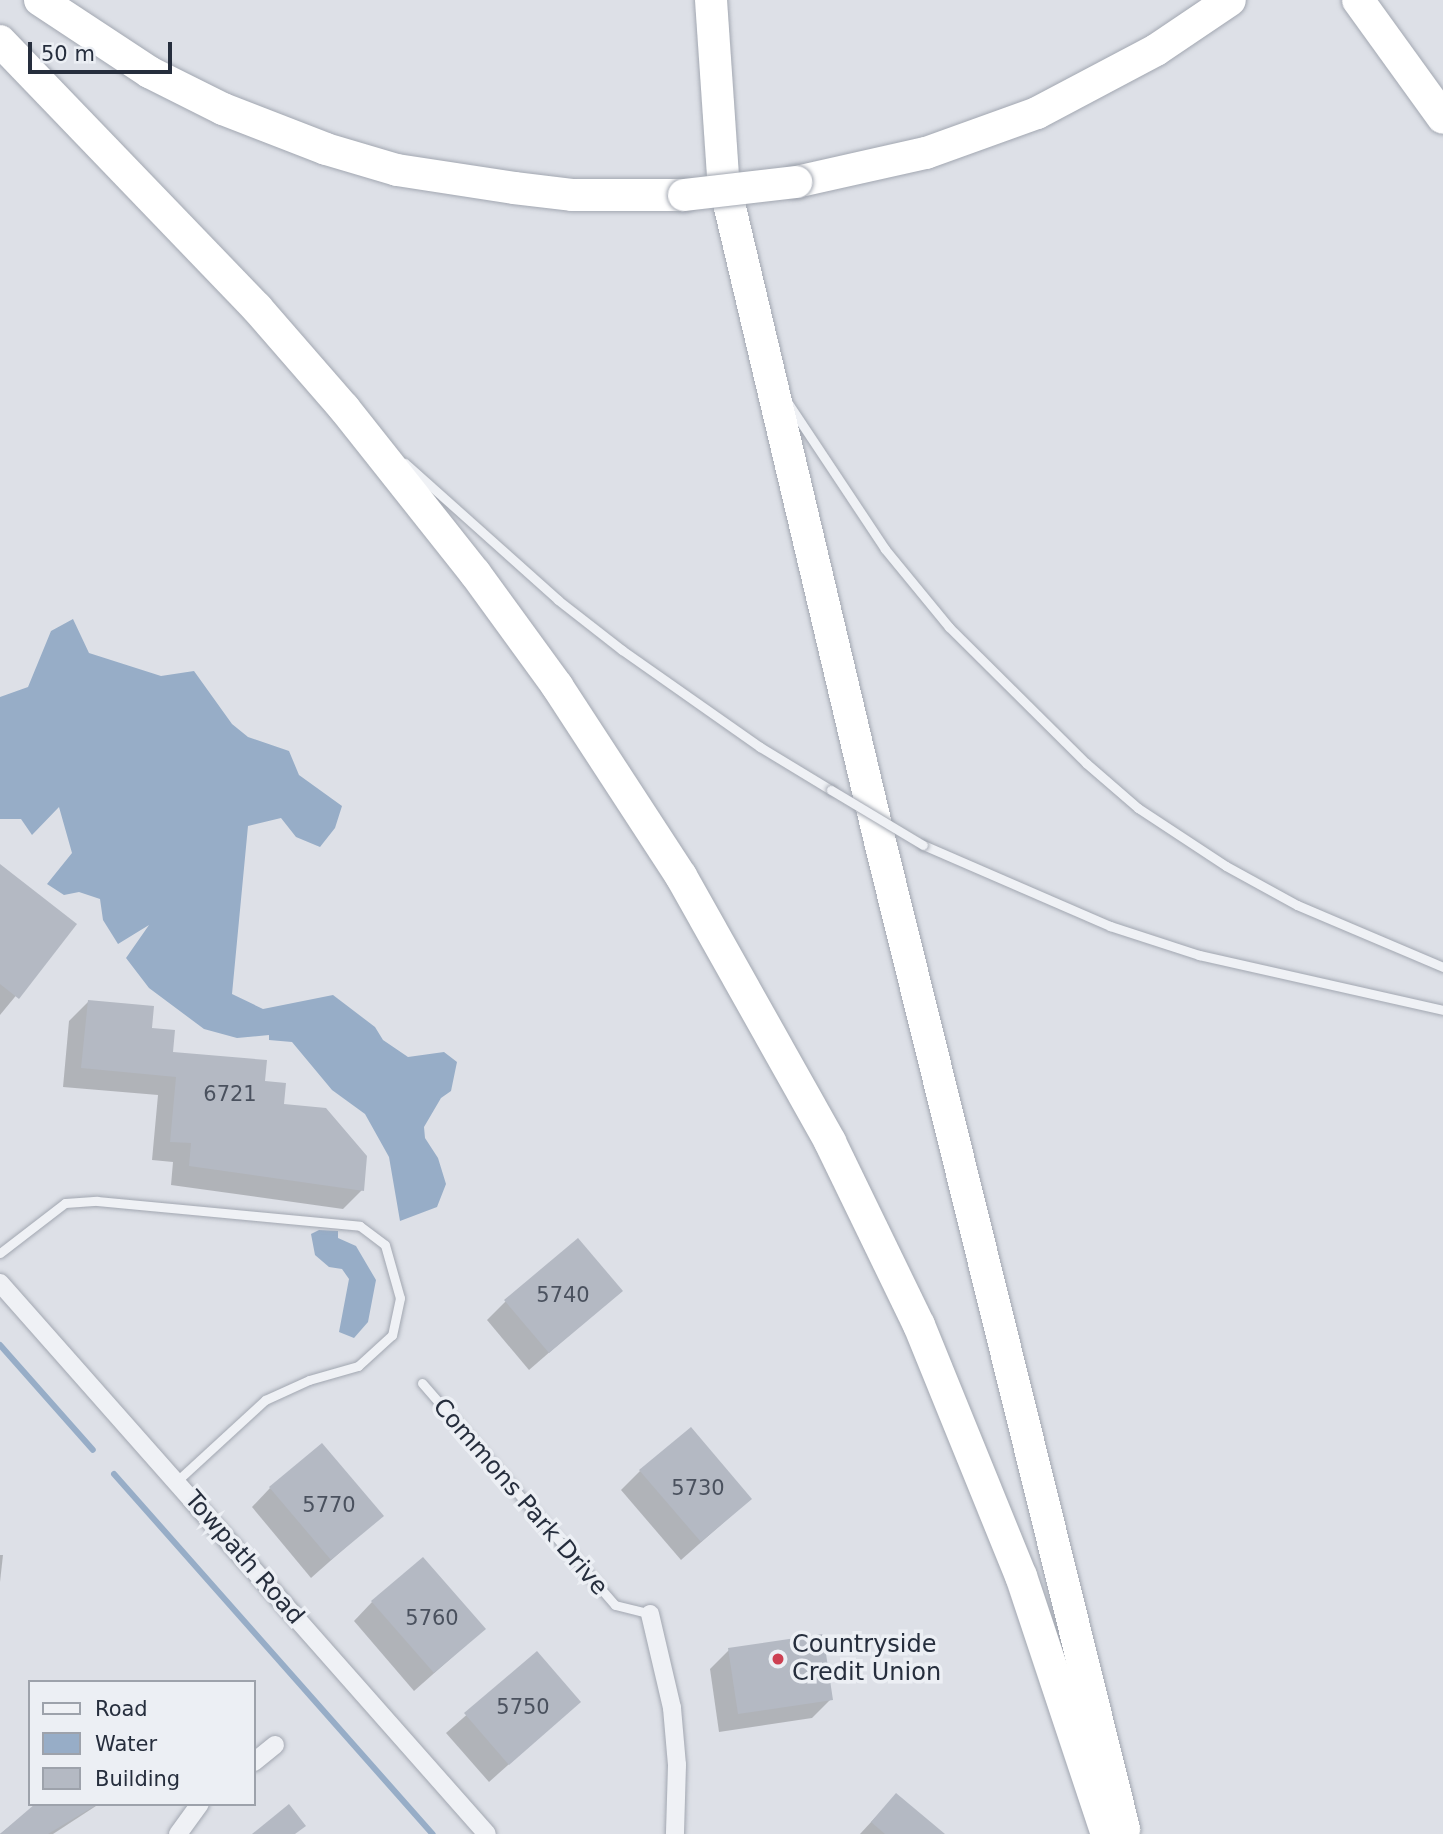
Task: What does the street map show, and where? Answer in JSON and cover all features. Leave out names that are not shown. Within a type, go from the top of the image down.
[{"type":"highway","points":[[40,0],[149,72],[223,109],[326,149],[397,170],[514,188],[572,195],[684,195],[796,182],[926,153],[1037,113],[1156,50],[1230,0]]},
{"type":"highway","points":[[711,0],[723,178],[881,846],[1125,1834]]},
{"type":"highway","points":[[1358,0],[1443,118]]},
{"type":"highway","points":[[0,41],[257,308],[344,408],[475,573],[557,686],[681,876],[831,1142],[919,1325],[1021,1576],[1107,1834]]},
{"type":"street","name":"Towpath Road","points":[[0,1283],[487,1834]]},
{"type":"street","name":"Commons Park Drive","points":[[650,1614],[672,1708],[677,1765],[675,1834]]},
{"type":"street","points":[[256,1760],[275,1745]]},
{"type":"street","points":[[178,1834],[199,1806]]},
{"type":"lane","points":[[772,379],[885,549],[949,627],[1083,760],[1138,808],[1226,866],[1297,905],[1443,967]]},
{"type":"lane","points":[[344,408],[580,617],[749,740],[923,845],[1110,926],[1199,955],[1443,1010]]},
{"type":"lane","points":[[0,1253],[65,1203],[97,1201],[360,1227],[385,1245],[400,1298],[391,1335],[358,1366],[309,1380],[265,1400],[177,1481]]},
{"type":"lane","name":"Commons Park Drive","points":[[422,1383],[615,1605],[650,1614]]},
{"type":"water","points":[[73,619],[89,653],[161,676],[194,671],[232,724],[248,737],[289,751],[299,775],[342,806],[335,828],[320,847],[296,837],[281,818],[248,826],[232,994],[263,1009],[333,995],[375,1027],[383,1040],[408,1057],[444,1052],[457,1062],[451,1091],[441,1098],[424,1127],[425,1138],[438,1158],[446,1184],[437,1207],[400,1221],[389,1157],[365,1114],[332,1090],[292,1042],[269,1040],[269,1035],[237,1038],[204,1029],[149,988],[126,958],[149,925],[118,944],[103,920],[100,899],[79,892],[64,895],[47,884],[72,853],[59,807],[32,835],[21,819],[0,819],[0,697],[28,687],[51,631]]},
{"type":"water","points":[[319,1230],[338,1231],[338,1238],[356,1246],[376,1280],[368,1322],[354,1338],[339,1332],[349,1279],[342,1269],[329,1267],[315,1255],[311,1234]]},
{"type":"building","points":[[0,864],[77,924],[19,999],[0,984]]},
{"type":"building","points":[[88,1000],[154,1006],[152,1028],[175,1030],[173,1052],[267,1060],[265,1081],[286,1083],[284,1104],[326,1108],[367,1156],[364,1191],[189,1166],[191,1143],[170,1142],[176,1077],[81,1068]]},
{"type":"building","points":[[578,1238],[623,1291],[549,1353],[504,1300]]},
{"type":"building","points":[[691,1427],[752,1499],[701,1542],[639,1470]]},
{"type":"building","points":[[322,1443],[384,1516],[331,1560],[269,1487]]},
{"type":"building","points":[[423,1557],[486,1629],[434,1673],[371,1601]]},
{"type":"building","points":[[823,1634],[833,1700],[738,1714],[728,1648]]},
{"type":"building","points":[[537,1651],[581,1702],[509,1765],[464,1713]]},
{"type":"building","points":[[896,1793],[945,1834],[885,1834],[871,1822]]},
{"type":"building","points":[[289,1804],[306,1826],[295,1834],[252,1834]]},
{"type":"building","points":[[33,1806],[95,1806],[48,1834],[0,1834]]},
{"type":"waterway","points":[[0,1345],[93,1450]]},
{"type":"waterway","points":[[114,1474],[433,1834]]},
{"type":"place","name":"Countryside Credit Union","points":[[778,1659]]}]
